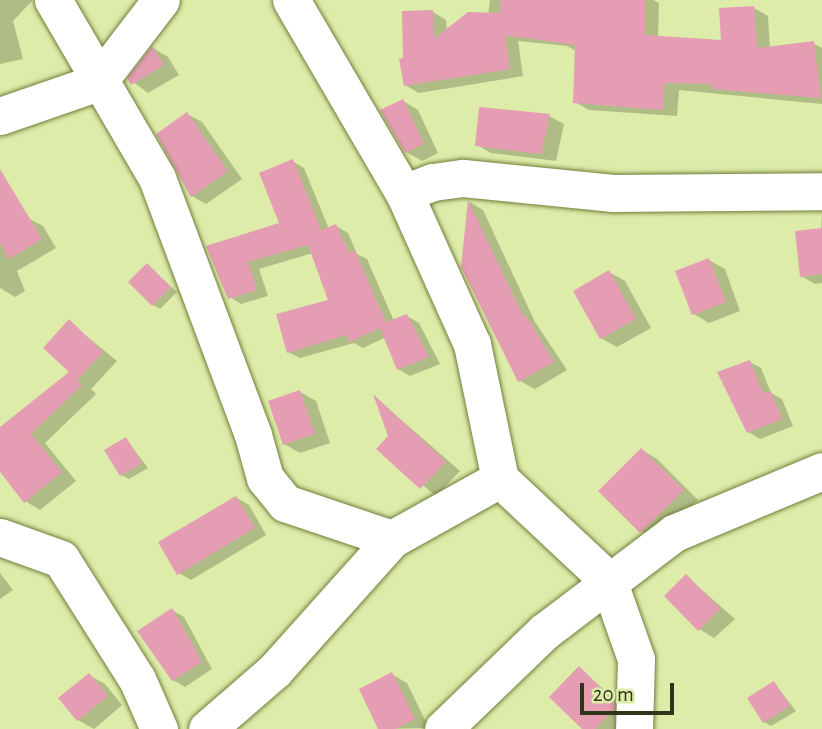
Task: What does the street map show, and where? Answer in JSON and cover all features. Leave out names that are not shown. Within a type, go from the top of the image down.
[{"type":"street","points":[[53,0],[157,178],[253,435],[265,478],[285,503],[391,538]]},
{"type":"street","points":[[0,116],[99,82],[161,0]]},
{"type":"street","points":[[290,0],[404,193],[472,344],[500,479],[608,580],[636,659],[634,729]]},
{"type":"street","points":[[404,193],[433,182],[463,178],[613,193],[822,191]]},
{"type":"street","points":[[443,729],[545,631],[608,580],[674,533],[822,471]]},
{"type":"street","points":[[207,729],[275,670],[391,538],[500,479]]},
{"type":"street","points":[[0,537],[61,559],[137,679],[159,729]]},
{"type":"building","points":[[501,0],[645,0],[645,35],[721,40],[719,8],[754,6],[757,48],[814,41],[821,98],[712,89],[712,84],[665,83],[663,110],[573,103],[575,45],[505,35],[510,69],[404,86],[399,59],[403,58],[402,11],[433,10],[434,39],[468,12],[500,13]]},
{"type":"building","points":[[152,46],[164,65],[131,85],[127,78]]},
{"type":"building","points":[[403,99],[424,144],[405,153],[380,110]]},
{"type":"building","points":[[479,107],[550,114],[541,154],[475,146]]},
{"type":"building","points":[[187,112],[228,171],[191,197],[156,134]]},
{"type":"building","points":[[293,159],[321,230],[336,224],[349,253],[355,251],[386,322],[407,314],[429,357],[397,370],[380,328],[350,342],[346,335],[287,353],[276,314],[328,300],[308,245],[248,262],[257,290],[228,299],[206,246],[279,223],[259,173]]},
{"type":"building","points":[[0,169],[42,239],[9,259],[0,243]]},
{"type":"building","points":[[468,200],[523,316],[526,315],[554,362],[518,382],[461,267]]},
{"type":"building","points":[[822,228],[822,274],[800,277],[795,231]]},
{"type":"building","points":[[709,258],[726,302],[692,315],[675,271]]},
{"type":"building","points":[[147,263],[171,287],[152,306],[128,282]]},
{"type":"building","points":[[609,270],[636,319],[600,339],[573,291]]},
{"type":"building","points":[[69,319],[103,352],[77,380],[82,385],[31,434],[62,472],[24,503],[0,472],[0,427],[69,372],[43,348]]},
{"type":"building","points":[[750,360],[763,393],[771,391],[782,419],[747,433],[717,372]]},
{"type":"building","points":[[300,390],[315,434],[283,445],[268,401]]},
{"type":"building","points":[[373,394],[446,462],[420,489],[376,449],[388,436]]},
{"type":"building","points":[[126,437],[142,463],[120,476],[104,450]]},
{"type":"building","points":[[641,448],[684,490],[640,533],[598,491]]},
{"type":"building","points":[[236,496],[255,528],[177,575],[158,542]]},
{"type":"building","points":[[686,574],[720,609],[698,631],[664,596]]},
{"type":"building","points":[[172,608],[202,662],[172,681],[137,631]]},
{"type":"building","points":[[579,666],[614,701],[614,710],[595,729],[582,729],[549,697]]},
{"type":"building","points":[[392,672],[415,719],[395,729],[378,729],[359,689]]},
{"type":"building","points":[[89,673],[108,696],[77,721],[58,698]]},
{"type":"building","points":[[774,681],[790,706],[763,723],[747,698]]}]
